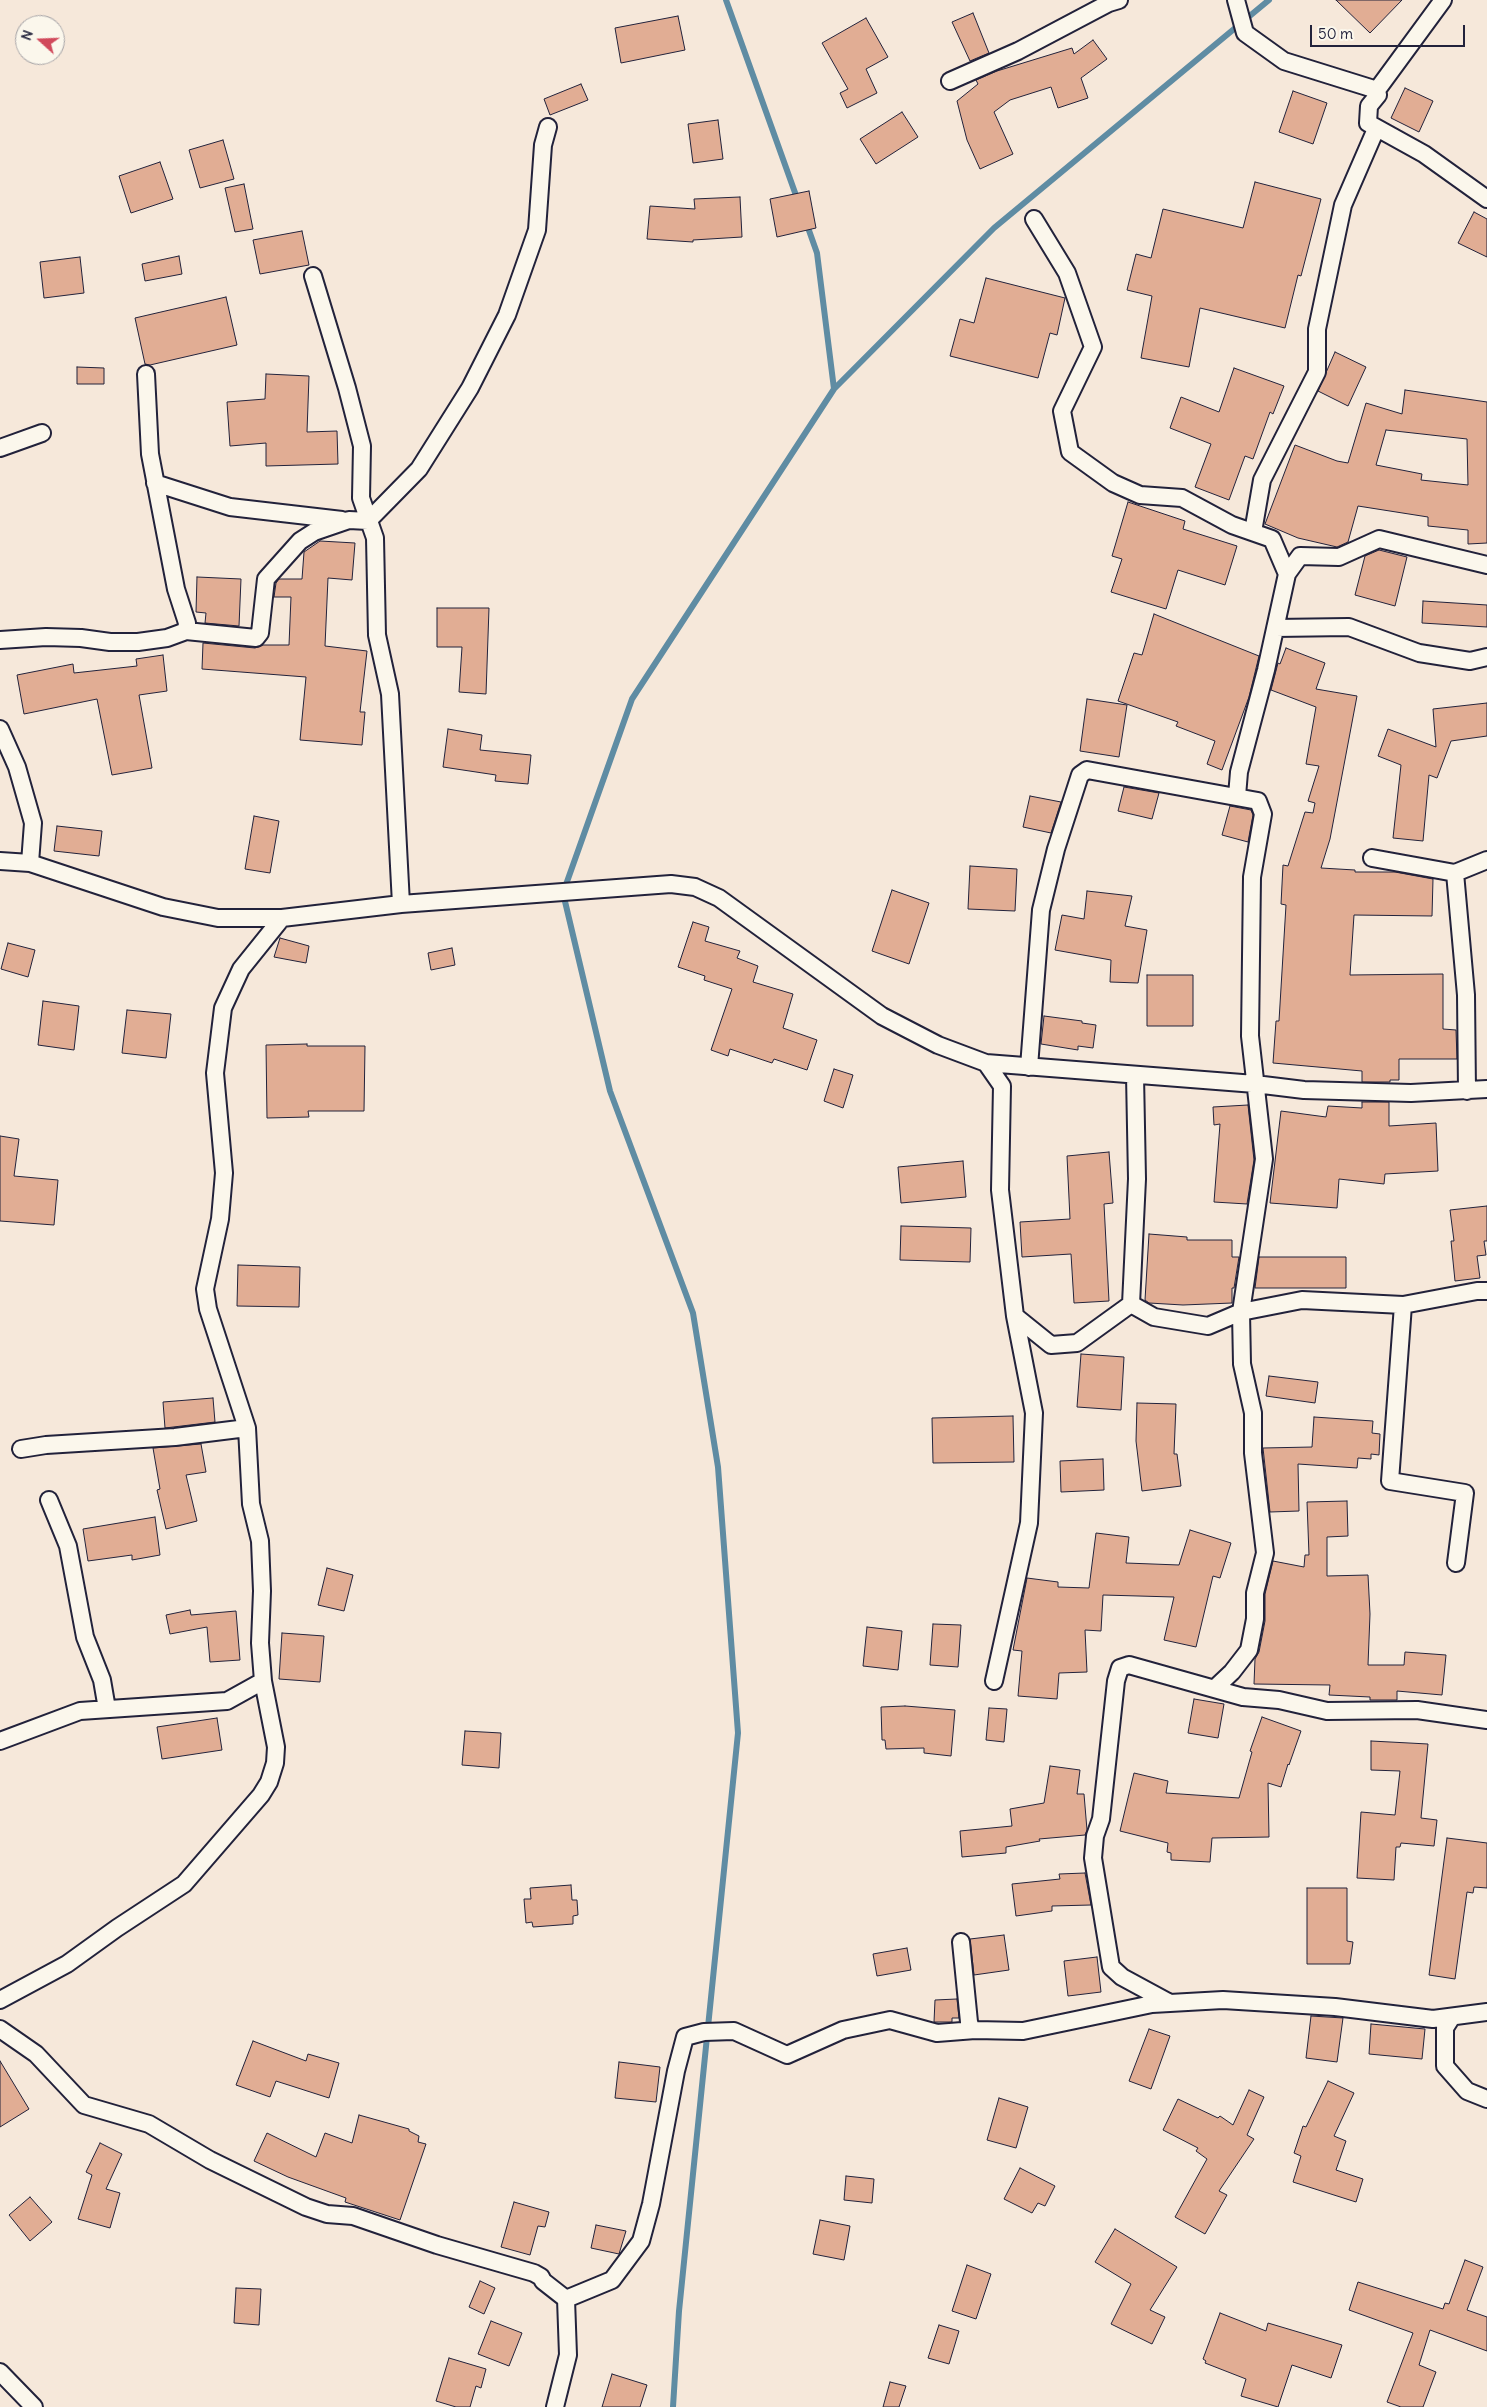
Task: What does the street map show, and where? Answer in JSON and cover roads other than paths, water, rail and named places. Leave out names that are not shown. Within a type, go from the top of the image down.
[{"type":"street","points":[[950,80],[1018,51],[1109,3],[1119,0]]},
{"type":"street","points":[[1236,0],[1245,33],[1284,61],[1377,90]]},
{"type":"street","points":[[1443,0],[1377,90],[1378,95],[1370,106],[1368,123],[1424,154],[1487,199]]},
{"type":"street","points":[[155,483],[230,507],[368,521],[419,469],[470,388],[508,315],[537,230],[543,145],[548,126]]},
{"type":"street","points":[[1252,532],[1262,480],[1317,372],[1316,329],[1343,205],[1376,129]]},
{"type":"street","points":[[1034,219],[1067,273],[1093,347],[1062,411],[1070,452],[1113,483],[1140,495],[1182,498],[1232,525],[1272,539],[1287,574]]},
{"type":"street","points":[[313,276],[348,388],[362,446],[361,498],[375,538],[377,635],[390,694],[400,904]]},
{"type":"street","points":[[146,374],[150,454],[176,589],[187,623],[186,631]]},
{"type":"street","points":[[0,448],[42,434]]},
{"type":"street","points":[[0,640],[55,637],[110,642],[138,642],[168,638],[186,631],[256,638],[260,633],[266,579],[300,541],[314,532],[349,520]]},
{"type":"street","points":[[1237,796],[1240,772],[1276,628],[1287,574],[1300,556],[1339,557],[1379,539],[1487,565]]},
{"type":"street","points":[[1276,628],[1349,627],[1420,652],[1470,661],[1487,656]]},
{"type":"street","points":[[0,728],[17,767],[33,823],[30,863]]},
{"type":"street","points":[[1029,1067],[1041,910],[1056,849],[1080,775],[1087,770],[1258,801],[1263,814],[1252,877],[1250,1036],[1264,1159],[1241,1312],[1242,1364],[1253,1413],[1252,1453],[1265,1553],[1254,1593],[1255,1619],[1249,1650],[1232,1672],[1214,1689]]},
{"type":"street","points":[[1372,858],[1455,872],[1487,860]]},
{"type":"street","points":[[0,861],[30,863],[163,907],[218,918],[282,918],[400,904],[672,884],[695,886],[719,898],[882,1016],[938,1045],[986,1063],[1314,1090],[1411,1093],[1487,1089]]},
{"type":"street","points":[[1455,872],[1466,995],[1467,1091]]},
{"type":"street","points":[[0,2000],[67,1964],[117,1928],[177,1889],[261,1795],[269,1782],[275,1763],[276,1747],[263,1681],[260,1643],[262,1591],[260,1542],[248,1477],[247,1428],[208,1310],[205,1288],[220,1219],[224,1173],[215,1073],[223,1008],[241,968],[282,918]]},
{"type":"street","points":[[986,1063],[1002,1086],[1000,1190],[1015,1316],[1034,1413],[1029,1523],[994,1681]]},
{"type":"street","points":[[1132,1304],[1137,1179],[1136,1075]]},
{"type":"street","points":[[1132,1304],[1154,1317],[1208,1326],[1241,1312],[1302,1300],[1403,1305],[1477,1291],[1487,1291]]},
{"type":"street","points":[[1015,1316],[1051,1345],[1077,1343],[1132,1304]]},
{"type":"street","points":[[1403,1305],[1390,1481],[1465,1492],[1456,1563]]},
{"type":"street","points":[[21,1449],[46,1445],[176,1437],[247,1428]]},
{"type":"street","points":[[49,1500],[68,1546],[85,1637],[102,1680],[107,1709]]},
{"type":"street","points":[[1170,2002],[1122,1977],[1111,1967],[1093,1858],[1095,1836],[1101,1819],[1116,1681],[1120,1668],[1129,1665],[1243,1697],[1279,1700],[1327,1711],[1417,1710],[1487,1720]]},
{"type":"street","points":[[0,1741],[80,1711],[227,1701],[263,1681]]},
{"type":"street","points":[[961,1942],[969,2022],[970,2028],[975,2030]]},
{"type":"street","points":[[566,2299],[612,2280],[641,2242],[651,2204],[676,2071],[685,2037],[704,2032],[734,2031],[787,2055],[843,2030],[890,2020],[937,2034],[975,2030],[1023,2031],[1152,2004],[1170,2002],[1223,2000],[1335,2007],[1417,2018],[1452,2017],[1487,2012]]},
{"type":"street","points":[[1452,2017],[1445,2028],[1445,2066],[1467,2091],[1487,2100]]},
{"type":"street","points":[[0,2029],[36,2054],[84,2105],[149,2124],[210,2160],[322,2213],[353,2216],[437,2245],[534,2273],[566,2299],[568,2355],[555,2407]]},
{"type":"street","points":[[0,2372],[34,2407]]},
{"type":"waterway","points":[[726,0],[798,201]]},
{"type":"waterway","points":[[834,389],[994,228],[1269,0]]},
{"type":"waterway","points":[[673,2407],[679,2311],[738,1733],[718,1467],[693,1313],[610,1091],[563,893],[632,699],[834,389],[817,253],[806,222]]}]
